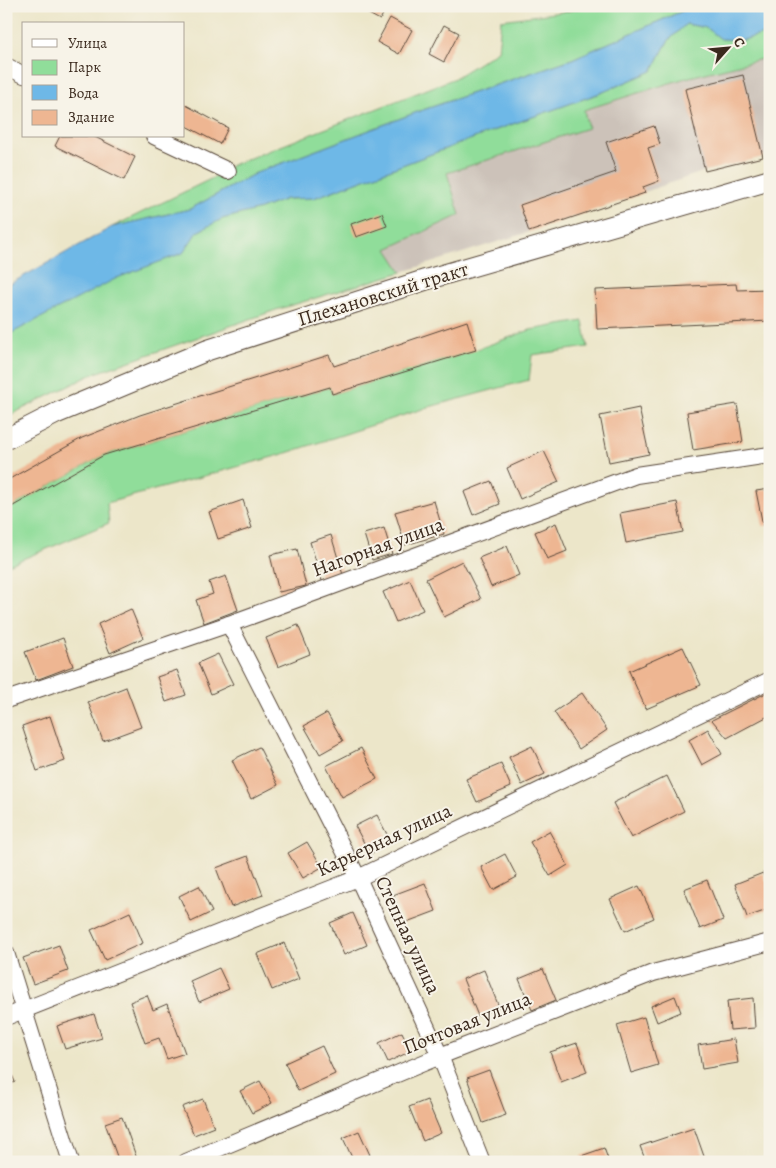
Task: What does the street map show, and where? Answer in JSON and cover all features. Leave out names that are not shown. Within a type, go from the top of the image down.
[{"type":"street","points":[[6,66],[22,74]]},
{"type":"street","points":[[158,138],[228,171]]},
{"type":"street","name":"Плехановский тракт","points":[[6,439],[57,413],[208,350],[435,277],[770,180]]},
{"type":"street","name":"Нагорная улица","points":[[6,700],[229,624],[636,475],[770,456]]},
{"type":"street","name":"Степная улица","points":[[229,624],[358,878],[440,1056],[482,1162]]},
{"type":"street","name":"Карьерная улица","points":[[6,1017],[358,878],[770,680]]},
{"type":"street","name":"Почтовая улица","points":[[186,1162],[440,1056],[653,973],[770,942]]},
{"type":"street","points":[[6,953],[71,1162]]},
{"type":"shaded area","points":[[770,57],[770,155],[705,171],[529,232],[402,272],[387,249],[460,215],[447,173],[587,128],[584,110],[686,78]]},
{"type":"green space","points":[[587,6],[694,6],[572,59],[420,111],[256,173],[190,209],[112,227],[221,174],[232,165],[453,79],[498,51],[501,20],[569,11]]},
{"type":"green space","points":[[686,24],[707,28],[722,39],[743,40],[770,32],[770,57],[686,78],[584,110],[588,128],[447,173],[460,215],[387,249],[402,272],[276,310],[93,374],[6,417],[6,336],[117,277],[182,253],[197,232],[222,219],[260,209],[286,199],[314,198],[603,92],[652,71],[668,41]]},
{"type":"green space","points":[[583,321],[588,347],[532,355],[529,380],[429,407],[280,455],[107,503],[109,523],[6,566],[6,510],[104,455],[330,387],[332,394],[475,350],[530,330]]},
{"type":"water","points":[[694,6],[770,6],[770,32],[743,40],[721,39],[707,28],[686,24],[668,41],[652,71],[603,92],[314,198],[286,199],[260,209],[222,219],[197,232],[183,253],[117,278],[6,336],[6,286],[112,227],[190,209],[256,173],[420,111],[572,59]]},
{"type":"building","points":[[354,6],[387,6],[380,20]]},
{"type":"building","points":[[390,18],[412,30],[399,54],[377,42]]},
{"type":"building","points":[[444,25],[459,33],[444,62],[429,54]]},
{"type":"building","points":[[743,75],[763,157],[705,171],[685,89]]},
{"type":"building","points":[[185,105],[228,128],[220,144],[185,126]]},
{"type":"building","points":[[654,126],[660,144],[648,148],[659,181],[643,187],[645,193],[529,232],[520,205],[616,172],[606,142]]},
{"type":"building","points":[[59,138],[97,138],[135,157],[124,180],[55,146]]},
{"type":"building","points":[[382,213],[387,226],[356,237],[351,224]]},
{"type":"building","points":[[736,284],[737,290],[769,289],[770,321],[597,329],[595,290]]},
{"type":"building","points":[[467,321],[476,350],[332,394],[330,387],[104,455],[6,510],[6,481],[82,438],[140,415],[329,355],[334,366]]},
{"type":"building","points":[[737,404],[743,442],[693,450],[687,412]]},
{"type":"building","points":[[639,408],[649,454],[609,462],[600,416]]},
{"type":"building","points":[[544,451],[559,482],[520,499],[507,468]]},
{"type":"building","points":[[491,481],[500,504],[473,515],[464,492]]},
{"type":"building","points":[[770,489],[770,525],[763,526],[756,491]]},
{"type":"building","points":[[243,500],[252,528],[218,539],[209,512]]},
{"type":"building","points":[[434,501],[444,534],[405,545],[395,512]]},
{"type":"building","points":[[677,502],[683,532],[626,543],[620,513]]},
{"type":"building","points":[[556,523],[567,551],[547,559],[535,532]]},
{"type":"building","points":[[384,528],[392,554],[372,560],[364,534]]},
{"type":"building","points":[[331,535],[343,575],[322,581],[310,542]]},
{"type":"building","points":[[507,546],[519,575],[491,587],[479,558]]},
{"type":"building","points":[[297,549],[306,586],[279,592],[270,555]]},
{"type":"building","points":[[462,561],[481,599],[444,617],[426,579]]},
{"type":"building","points":[[226,576],[238,610],[204,623],[196,600],[213,594],[209,582]]},
{"type":"building","points":[[410,580],[423,610],[396,622],[383,592]]},
{"type":"building","points":[[131,609],[143,638],[110,653],[98,624]]},
{"type":"building","points":[[298,625],[310,654],[278,667],[266,638]]},
{"type":"building","points":[[63,638],[73,666],[36,680],[25,652]]},
{"type":"building","points":[[683,647],[701,685],[646,709],[629,671]]},
{"type":"building","points":[[218,654],[233,684],[211,694],[198,663]]},
{"type":"building","points":[[177,670],[186,695],[166,702],[157,677]]},
{"type":"building","points":[[126,687],[141,727],[103,741],[88,702]]},
{"type":"building","points":[[770,691],[770,715],[727,738],[712,720]]},
{"type":"building","points":[[582,693],[607,730],[579,749],[554,712]]},
{"type":"building","points":[[327,713],[343,741],[320,754],[304,726]]},
{"type":"building","points":[[50,716],[65,761],[37,771],[22,726]]},
{"type":"building","points":[[708,729],[722,754],[702,765],[689,740]]},
{"type":"building","points":[[532,746],[545,774],[522,785],[509,757]]},
{"type":"building","points":[[259,747],[278,785],[251,799],[232,760]]},
{"type":"building","points":[[361,748],[377,779],[342,797],[326,766]]},
{"type":"building","points":[[501,764],[511,787],[477,802],[466,779]]},
{"type":"building","points":[[667,776],[684,811],[631,838],[613,803]]},
{"type":"building","points":[[377,815],[391,842],[370,854],[355,826]]},
{"type":"building","points":[[549,831],[568,865],[550,876],[530,842]]},
{"type":"building","points":[[307,842],[322,867],[303,878],[288,853]]},
{"type":"building","points":[[505,854],[517,877],[493,890],[481,867]]},
{"type":"building","points":[[248,856],[263,895],[231,907],[216,868]]},
{"type":"building","points":[[763,873],[770,891],[770,909],[747,917],[735,884]]},
{"type":"building","points":[[707,880],[723,920],[700,929],[684,889]]},
{"type":"building","points":[[425,883],[436,911],[404,923],[393,895]]},
{"type":"building","points":[[199,886],[212,912],[191,922],[179,896]]},
{"type":"building","points":[[639,886],[654,918],[625,931],[610,899]]},
{"type":"building","points":[[130,912],[143,943],[105,960],[91,930]]},
{"type":"building","points":[[353,913],[367,945],[344,955],[330,923]]},
{"type":"building","points":[[284,943],[299,979],[272,990],[257,954]]},
{"type":"building","points":[[59,945],[68,971],[33,984],[23,958]]},
{"type":"building","points":[[219,968],[229,989],[199,1002],[190,981]]},
{"type":"building","points":[[543,969],[556,1000],[532,1010],[519,979]]},
{"type":"building","points":[[484,970],[499,1007],[478,1016],[463,979]]},
{"type":"building","points":[[147,995],[153,1010],[167,1004],[185,1053],[167,1059],[159,1038],[145,1043],[130,1002]]},
{"type":"building","points":[[675,996],[681,1012],[657,1022],[651,1006]]},
{"type":"building","points":[[753,998],[755,1028],[730,1030],[727,1001]]},
{"type":"building","points":[[94,1014],[102,1038],[65,1049],[57,1026]]},
{"type":"building","points":[[644,1017],[658,1065],[631,1073],[617,1025]]},
{"type":"building","points":[[402,1032],[411,1051],[388,1062],[379,1043]]},
{"type":"building","points":[[734,1039],[738,1063],[702,1069],[698,1045]]},
{"type":"building","points":[[577,1043],[587,1072],[561,1082],[550,1052]]},
{"type":"building","points":[[322,1046],[335,1074],[298,1091],[285,1063]]},
{"type":"building","points":[[6,1061],[15,1082],[6,1086]]},
{"type":"building","points":[[489,1070],[506,1115],[483,1123],[467,1078]]},
{"type":"building","points":[[260,1081],[272,1103],[252,1113],[240,1091]]},
{"type":"building","points":[[203,1099],[214,1127],[194,1135],[182,1107]]},
{"type":"building","points":[[427,1100],[441,1133],[423,1141],[409,1107]]},
{"type":"building","points":[[122,1117],[137,1159],[129,1162],[119,1162],[105,1123]]},
{"type":"building","points":[[694,1128],[706,1162],[646,1162],[640,1146]]},
{"type":"building","points":[[359,1131],[370,1155],[354,1162],[343,1138]]},
{"type":"building","points":[[604,1148],[609,1162],[583,1162],[581,1156]]}]
